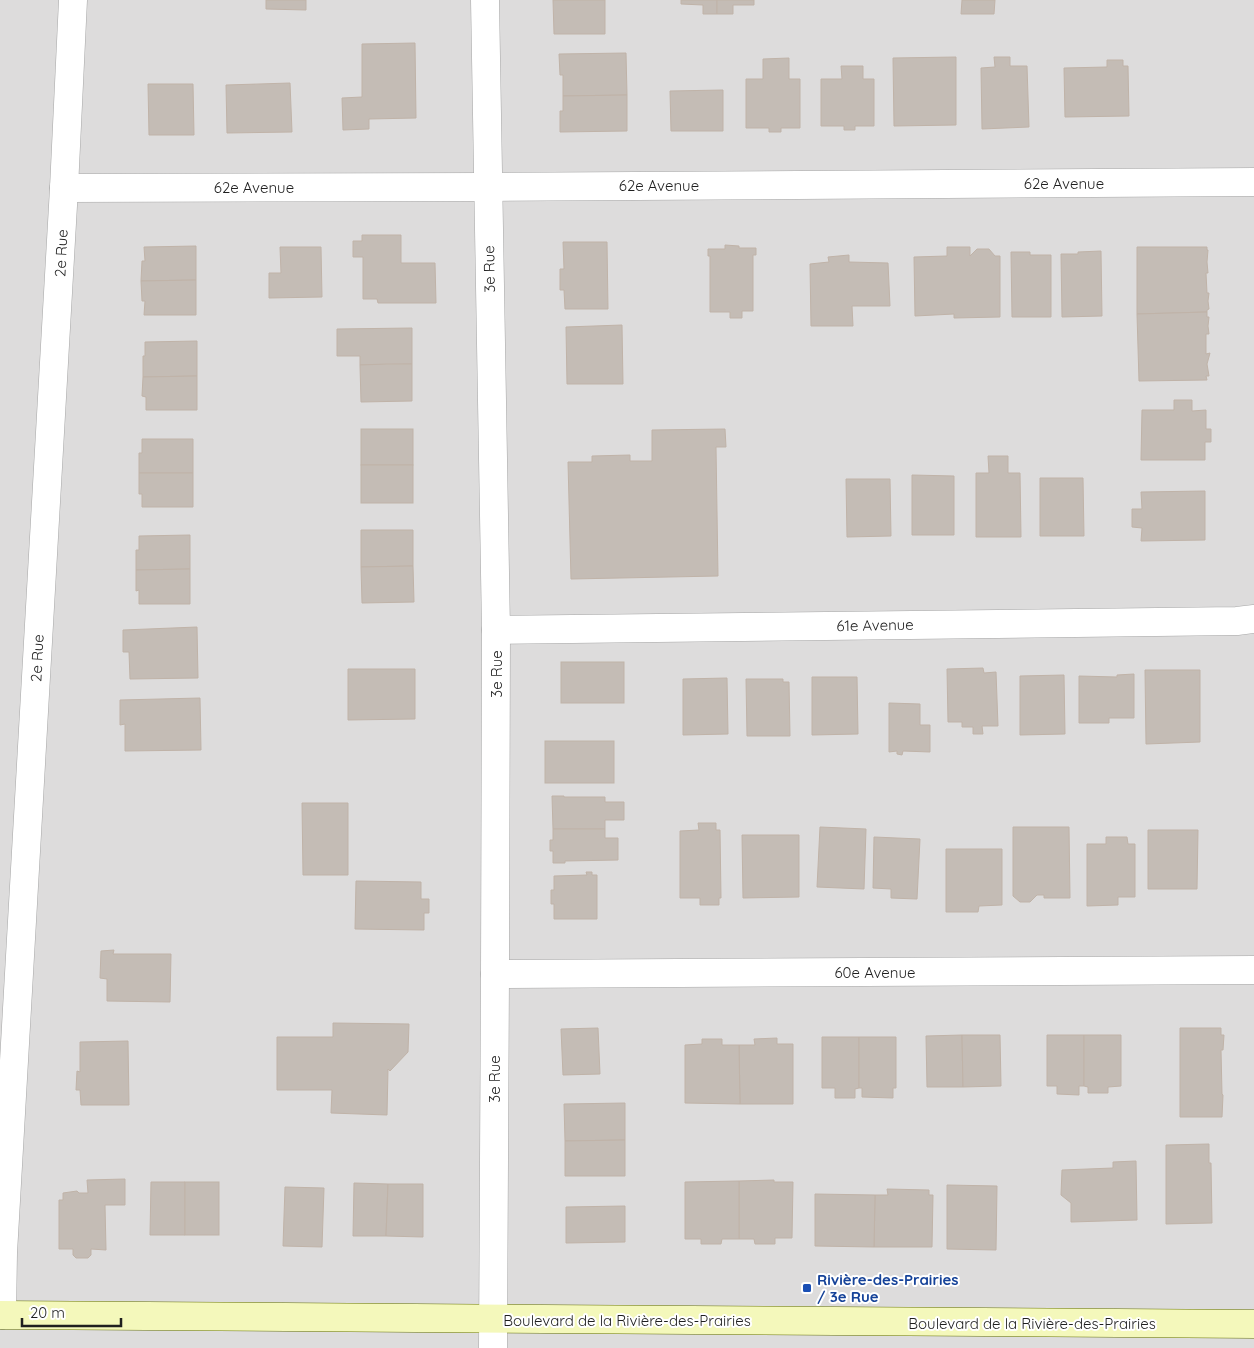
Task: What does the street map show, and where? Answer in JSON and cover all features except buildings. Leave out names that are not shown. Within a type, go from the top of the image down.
[{"type":"street","name":"2e Rue","points":[[1,1315],[73,0]]},
{"type":"street","name":"3e Rue","points":[[485,0],[496,630],[493,1348]]},
{"type":"street","name":"62e Avenue","points":[[64,188],[1254,182]]},
{"type":"street","name":"61e Avenue","points":[[496,630],[1237,621],[1254,619]]},
{"type":"street","name":"60e Avenue","points":[[495,974],[1254,970]]},
{"type":"street","name":"Boulevard de la Rivière-des-Prairies","points":[[1,1315],[1254,1324]]},
{"type":"shaded area","points":[[0,0],[1254,0],[1254,1348],[0,1348]]},
{"type":"place","name":"Rivière-des-Prairies / 3e Rue","points":[[807,1288]]}]
